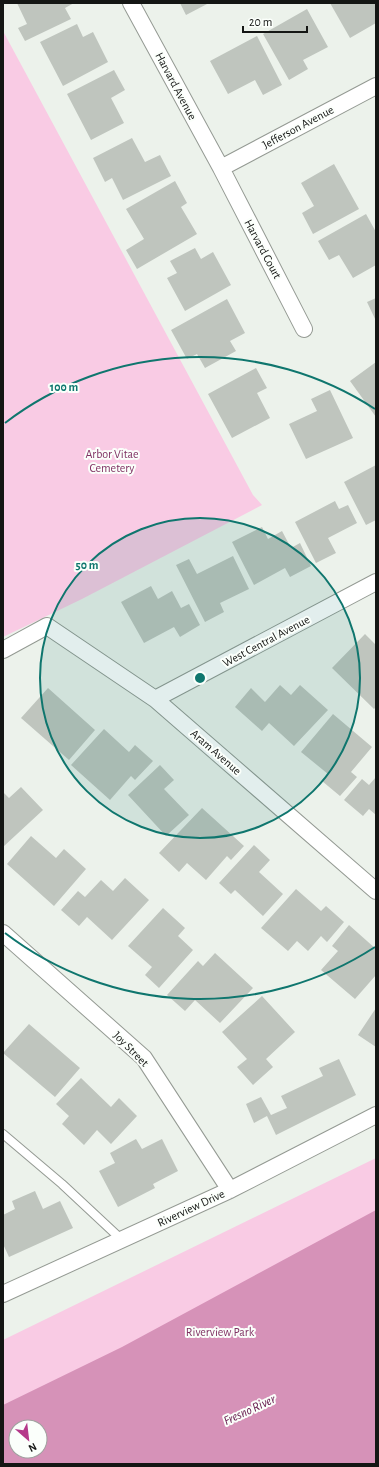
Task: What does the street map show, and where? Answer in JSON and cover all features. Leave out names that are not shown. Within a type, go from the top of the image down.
[{"type":"street","name":"Harvard Avenue","points":[[131,3],[221,168]]},
{"type":"street","name":"Jefferson Avenue","points":[[221,168],[376,86]]},
{"type":"street","name":"Harvard Court","points":[[221,168],[304,329]]},
{"type":"street","name":"West Central Avenue","points":[[155,699],[376,582]]},
{"type":"street","name":"Aram Avenue","points":[[3,650],[47,626],[155,699],[376,891]]},
{"type":"street","name":"Joy Street","points":[[3,933],[144,1058],[230,1190]]},
{"type":"street","name":"Riverview Drive","points":[[3,1294],[230,1190],[376,1115]]},
{"type":"lane","points":[[3,1134],[62,1184],[122,1240]]},
{"type":"green space","name":"Arbor Vitae Cemetery","points":[[3,31],[253,495],[262,505],[82,599],[3,637]]},
{"type":"green space","name":"Riverview Park","points":[[376,1158],[376,1464],[3,1464],[3,1340]]},
{"type":"water","name":"Riverview Park","points":[[376,1210],[376,1464],[3,1464],[3,1405],[122,1347]]},
{"type":"building","points":[[17,3],[74,3],[65,8],[71,19],[25,41],[18,28],[27,24]]},
{"type":"building","points":[[180,3],[209,3],[186,15]]},
{"type":"building","points":[[330,3],[376,3],[376,23],[350,38]]},
{"type":"building","points":[[307,9],[328,47],[303,60],[308,69],[289,80],[263,34]]},
{"type":"building","points":[[77,24],[83,37],[93,32],[108,62],[63,86],[40,42]]},
{"type":"building","points":[[257,36],[282,85],[263,95],[255,80],[228,94],[210,61]]},
{"type":"building","points":[[114,70],[125,90],[111,98],[124,123],[91,140],[67,94]]},
{"type":"building","points":[[132,138],[145,162],[160,155],[171,176],[123,200],[112,178],[105,182],[93,158]]},
{"type":"building","points":[[334,164],[359,209],[313,234],[302,213],[314,206],[301,183]]},
{"type":"building","points":[[175,181],[187,203],[181,207],[197,234],[137,269],[126,250],[144,239],[126,209]]},
{"type":"building","points":[[366,214],[376,232],[376,265],[353,278],[339,255],[329,260],[318,241]]},
{"type":"building","points":[[195,248],[201,259],[213,252],[231,285],[185,311],[167,278],[177,273],[170,261]]},
{"type":"building","points":[[376,298],[376,321],[367,302]]},
{"type":"building","points":[[227,299],[245,333],[230,341],[236,351],[205,368],[197,354],[187,359],[171,330]]},
{"type":"building","points":[[376,362],[376,417],[350,381]]},
{"type":"building","points":[[256,368],[267,388],[257,393],[270,418],[232,438],[208,394]]},
{"type":"building","points":[[330,390],[353,438],[306,459],[289,424],[317,411],[311,399]]},
{"type":"building","points":[[376,465],[376,520],[366,525],[344,482]]},
{"type":"building","points":[[335,501],[339,509],[348,505],[357,523],[328,538],[336,553],[316,563],[295,522]]},
{"type":"building","points":[[262,527],[268,539],[282,531],[291,548],[300,543],[311,566],[290,577],[285,568],[254,585],[232,542]]},
{"type":"building","points":[[233,556],[249,589],[220,603],[224,612],[205,622],[176,565],[189,559],[197,574]]},
{"type":"building","points":[[151,586],[158,599],[172,591],[181,608],[189,604],[200,625],[180,637],[174,627],[144,643],[121,602]]},
{"type":"building","points":[[365,634],[376,645],[376,707],[374,709],[332,668]]},
{"type":"building","points":[[280,685],[291,695],[300,685],[328,710],[294,746],[269,723],[262,731],[235,707],[251,688],[265,702]]},
{"type":"building","points":[[48,688],[95,730],[69,760],[21,718]]},
{"type":"building","points":[[333,714],[372,747],[351,772],[357,777],[340,796],[322,781],[328,774],[301,752]]},
{"type":"building","points":[[104,729],[129,752],[135,745],[153,761],[135,780],[131,776],[110,800],[71,765]]},
{"type":"building","points":[[160,765],[174,780],[164,789],[189,815],[166,836],[128,795]]},
{"type":"building","points":[[376,777],[376,815],[369,809],[363,816],[344,800],[362,779],[369,785]]},
{"type":"building","points":[[21,787],[43,810],[3,847],[3,792],[9,798]]},
{"type":"building","points":[[202,808],[244,846],[231,860],[227,856],[206,880],[187,863],[179,872],[159,853]]},
{"type":"building","points":[[31,836],[56,858],[64,849],[86,869],[54,906],[7,864]]},
{"type":"building","points":[[254,845],[270,860],[259,872],[283,894],[263,916],[235,890],[231,894],[219,883]]},
{"type":"building","points":[[125,878],[149,900],[112,940],[87,917],[79,926],[61,910],[78,891],[85,897],[101,880],[113,891]]},
{"type":"building","points":[[296,889],[321,911],[326,906],[344,922],[327,942],[321,936],[308,951],[297,941],[288,951],[261,928]]},
{"type":"building","points":[[163,908],[185,928],[178,936],[193,950],[159,988],[145,975],[152,967],[128,946]]},
{"type":"building","points":[[349,925],[376,949],[376,975],[355,999],[321,970],[338,951],[332,946]]},
{"type":"building","points":[[215,953],[253,988],[220,1023],[195,1000],[185,1011],[167,995],[198,961],[203,966]]},
{"type":"building","points":[[262,996],[295,1032],[266,1059],[273,1067],[253,1085],[237,1067],[247,1059],[222,1032]]},
{"type":"building","points":[[376,1008],[376,1047],[358,1035]]},
{"type":"building","points":[[29,1024],[80,1068],[55,1097],[3,1053]]},
{"type":"building","points":[[339,1059],[356,1095],[276,1135],[267,1116],[254,1123],[246,1104],[261,1097],[271,1115],[287,1108],[281,1096],[323,1076],[319,1068]]},
{"type":"building","points":[[81,1078],[111,1107],[119,1098],[137,1116],[111,1144],[97,1130],[84,1145],[62,1124],[69,1116],[56,1104]]},
{"type":"building","points":[[136,1139],[142,1149],[162,1139],[178,1171],[153,1184],[155,1188],[118,1207],[99,1171],[115,1163],[110,1153]]},
{"type":"building","points":[[35,1191],[43,1209],[60,1201],[73,1228],[9,1257],[3,1244],[3,1215],[15,1209],[12,1201]]},
{"type":"water label","name":"Fresno River","points":[[249,1409]]}]
